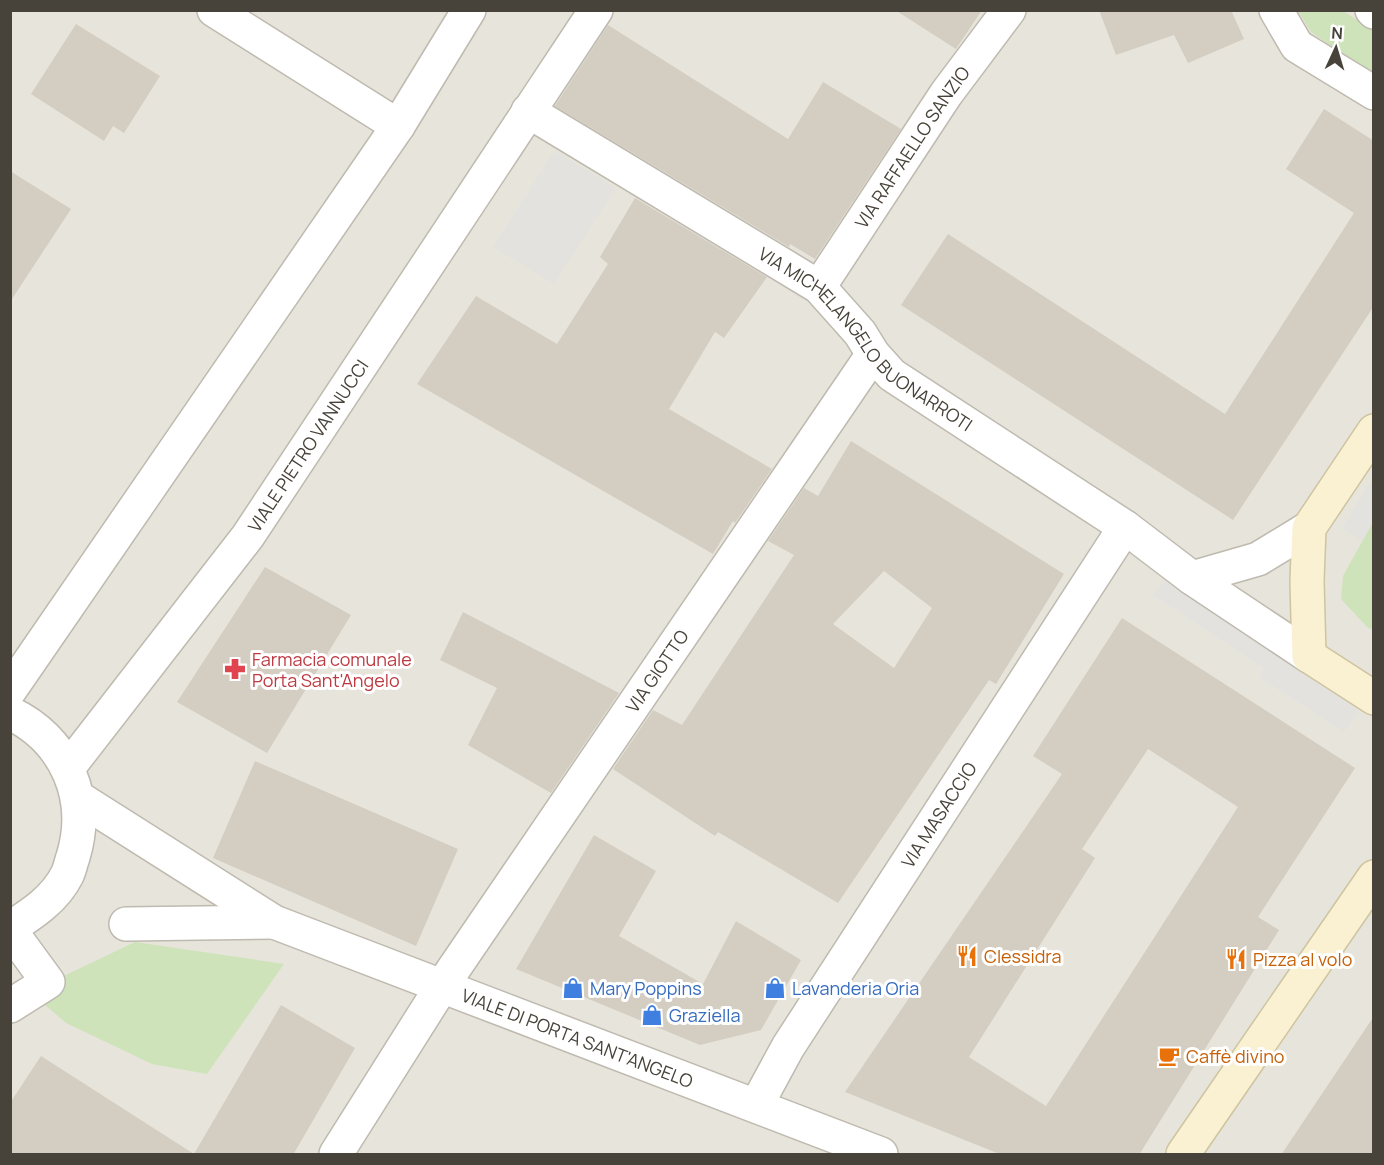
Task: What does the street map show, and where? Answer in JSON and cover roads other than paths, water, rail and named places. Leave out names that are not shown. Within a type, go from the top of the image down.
[{"type":"street","points":[[214,10],[398,126]]},
{"type":"street","points":[[10,690],[398,126],[469,10]]},
{"type":"street","name":"VIALE PIETRO VANNUCCI","points":[[73,782],[248,536],[596,10]]},
{"type":"street","name":"VIA RAFFAELLO SANZIO","points":[[819,287],[946,94],[1009,10]]},
{"type":"street","points":[[1276,10],[1297,46],[1374,93]]},
{"type":"street","name":"VIA MICHELANGELO BUONARROTI","points":[[528,111],[819,287],[860,333],[873,354],[892,375],[1125,527],[1192,578],[1309,656]]},
{"type":"street","name":"VIA GIOTTO","points":[[336,1155],[442,986],[873,354]]},
{"type":"street","points":[[1192,578],[1258,559],[1309,528],[1374,431]]},
{"type":"street","name":"VIA MASACCIO","points":[[756,1106],[788,1047],[1125,527]]},
{"type":"street","points":[[1309,528],[1307,580],[1309,656],[1374,698]]},
{"type":"street","points":[[10,713],[27,721],[50,742],[73,782],[79,836],[67,875],[43,906],[10,929],[48,982],[10,1006]]},
{"type":"street","name":"VIALE DI PORTA SANT'ANGELO","points":[[73,782],[274,922],[756,1106],[840,1147],[881,1155]]},
{"type":"street","points":[[1184,1155],[1374,877]]},
{"type":"street","name":"VIALE DI PORTA SANT'ANGELO","points":[[126,924],[274,922]]},
{"type":"place","name":"Farmacia comunale Porta Sant'Angelo","points":[[235,669]]},
{"type":"place","name":"Clessidra","points":[[967,956]]},
{"type":"place","name":"Pizza al volo","points":[[1236,959]]},
{"type":"place","name":"Mary Poppins","points":[[573,988]]},
{"type":"place","name":"Lavanderia Oria","points":[[775,988]]},
{"type":"place","name":"Graziella","points":[[652,1015]]},
{"type":"place","name":"Caffè divino","points":[[1169,1056]]}]
